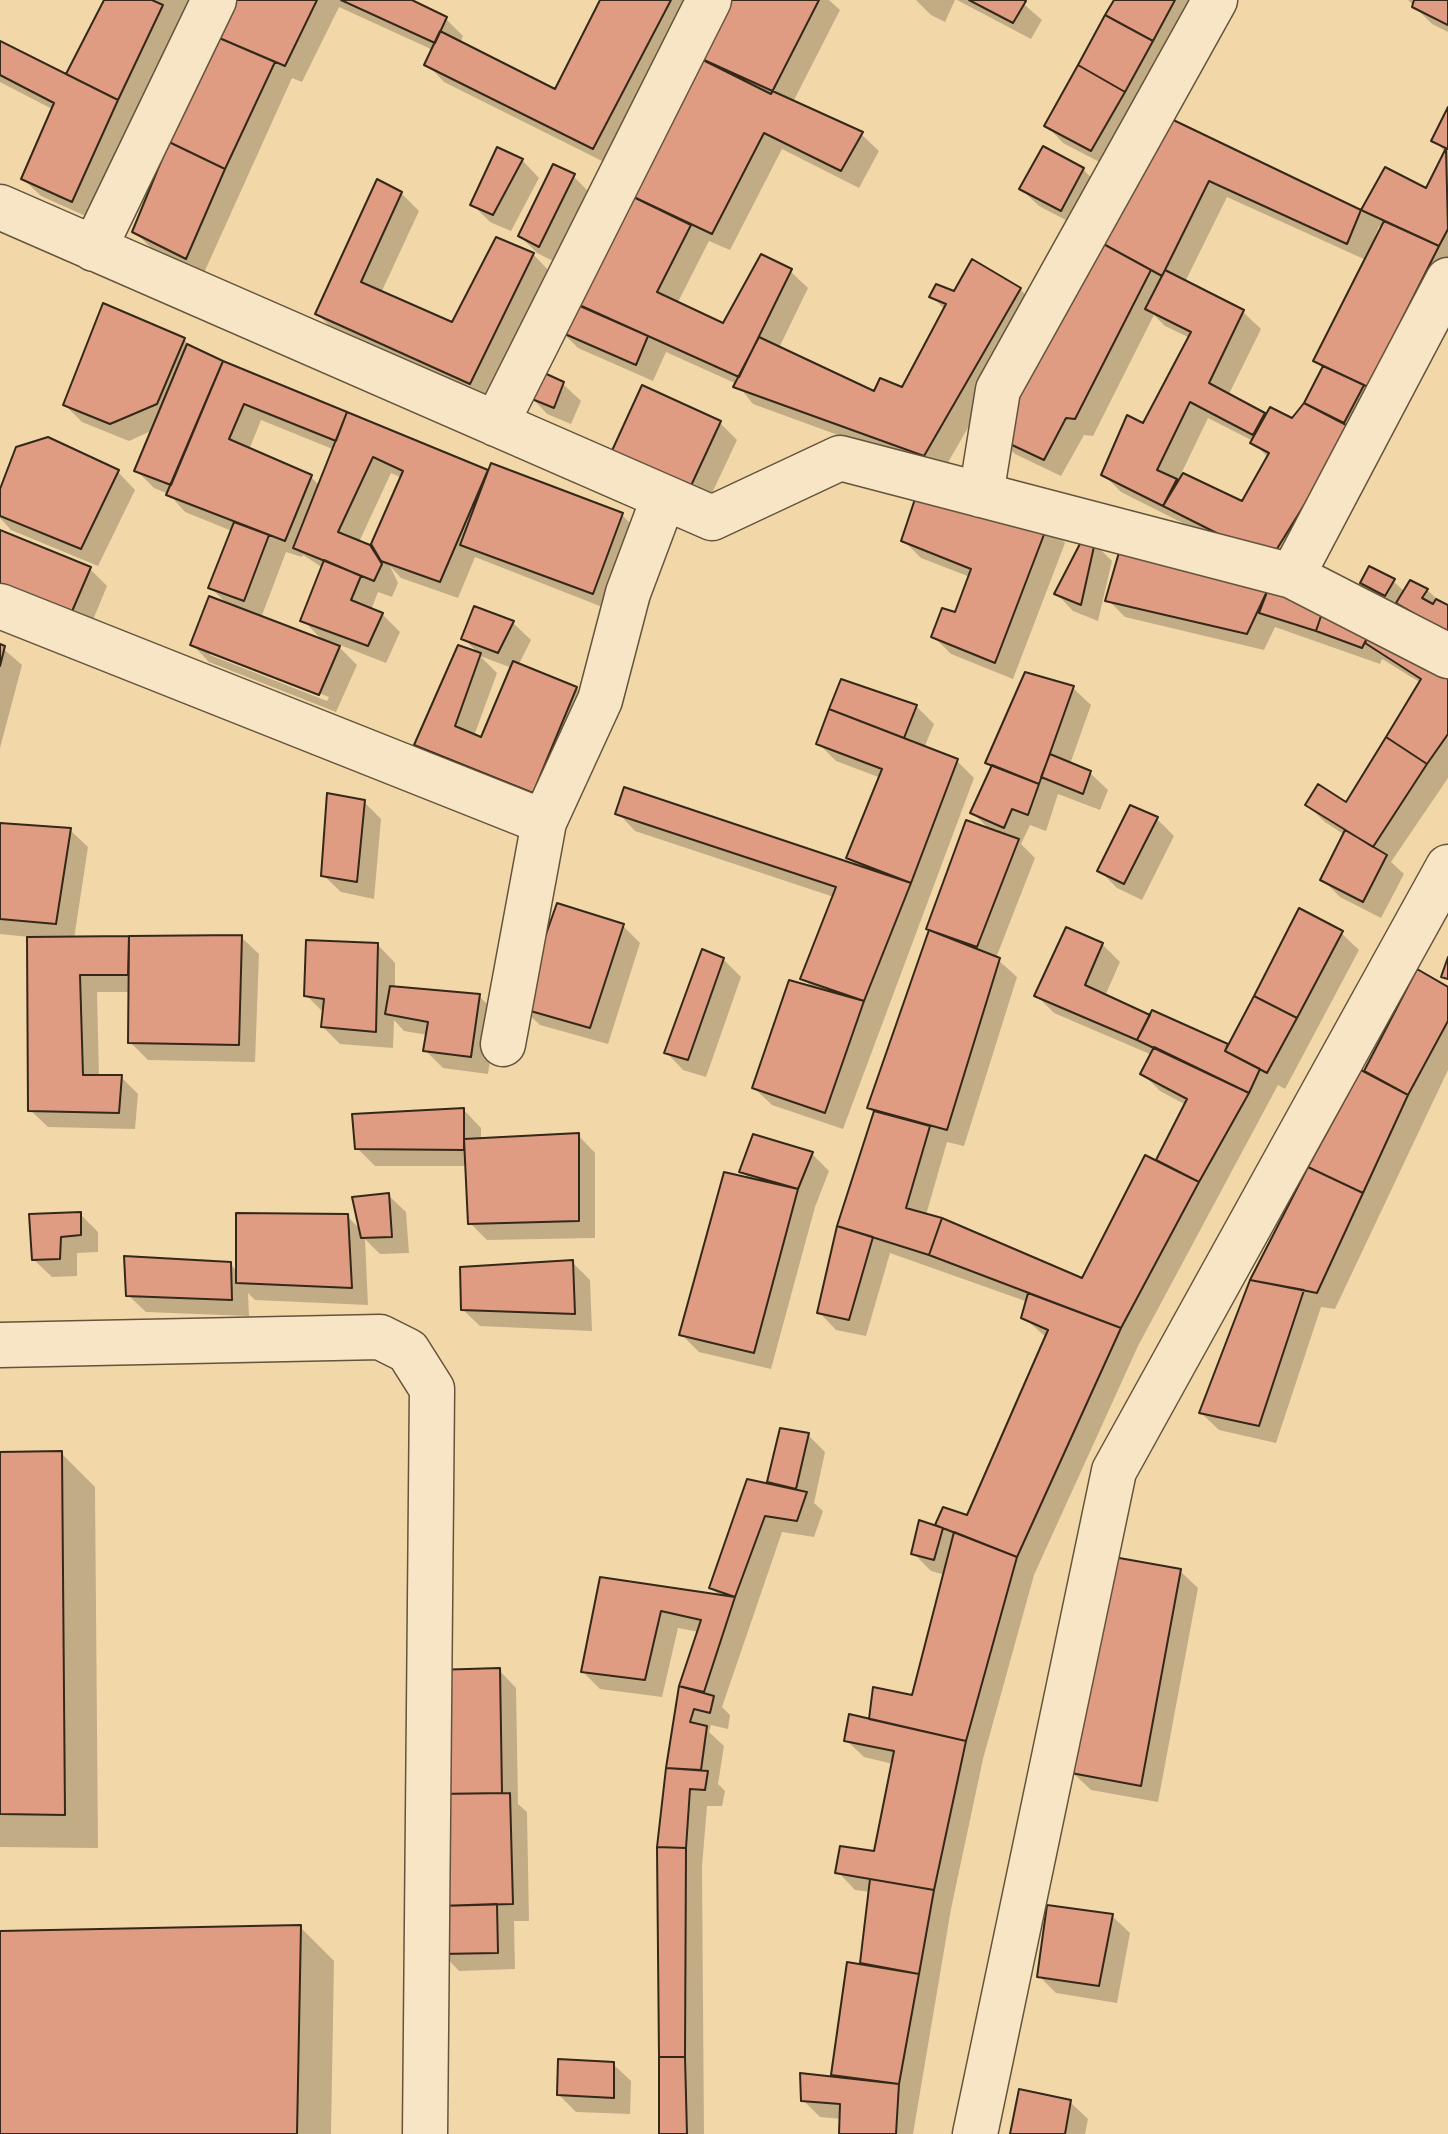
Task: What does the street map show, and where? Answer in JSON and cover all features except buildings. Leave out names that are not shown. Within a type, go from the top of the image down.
[{"type":"street","points":[[94,249],[214,0]]},
{"type":"street","points":[[496,424],[709,0]]},
{"type":"street","points":[[981,495],[998,390],[1215,0]]},
{"type":"street","points":[[0,207],[712,518],[840,458],[1292,576],[1448,656]]},
{"type":"street","points":[[1292,576],[1448,280]]},
{"type":"street","points":[[503,1044],[544,822],[600,700],[628,593],[664,497]]},
{"type":"street","points":[[0,606],[544,822]]},
{"type":"street","points":[[975,2134],[1114,1471],[1448,867]]},
{"type":"street","points":[[0,1345],[380,1337],[408,1351],[432,1389],[425,2134]]}]
